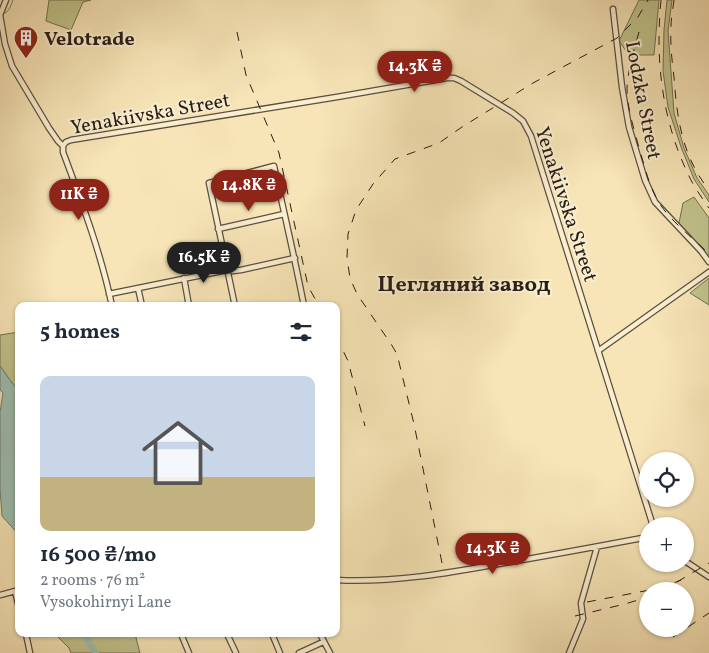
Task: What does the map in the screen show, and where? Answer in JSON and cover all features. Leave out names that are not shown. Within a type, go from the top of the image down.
[{"type":"street","points":[[6,0],[0,14],[5,44],[12,66],[62,146],[95,240],[111,302]]},
{"type":"street","name":"Lodzka Street","points":[[613,9],[622,87],[629,127],[645,180],[655,202],[709,262]]},
{"type":"street","name":"Yenakiivska Street","points":[[62,146],[71,140],[447,78],[461,81],[513,113],[523,121],[531,136],[650,517]]},
{"type":"street","points":[[234,302],[209,183],[274,166],[303,302]]},
{"type":"street","points":[[218,229],[284,214]]},
{"type":"street","points":[[109,294],[227,270],[241,270],[295,258]]},
{"type":"street","points":[[598,351],[709,272]]},
{"type":"street","points":[[184,278],[188,302]]},
{"type":"street","points":[[138,288],[141,302]]},
{"type":"street","points":[[340,580],[429,576],[639,539]]},
{"type":"street","points":[[569,653],[583,618],[581,604],[597,547]]},
{"type":"street","points":[[694,567],[709,577]]},
{"type":"street","points":[[0,595],[15,591]]},
{"type":"street","points":[[27,637],[30,653]]},
{"type":"street","points":[[182,637],[189,653]]},
{"type":"street","points":[[228,637],[236,653]]},
{"type":"street","points":[[273,637],[280,653]]},
{"type":"street","points":[[321,637],[330,653]]},
{"type":"street","points":[[299,653],[323,642]]},
{"type":"green space","points":[[49,0],[91,0],[83,2],[71,30],[46,21]]},
{"type":"green space","points":[[639,0],[659,0],[654,55],[629,55],[619,41]]},
{"type":"green space","points":[[667,0],[672,0],[668,31],[674,113],[684,148],[697,178],[709,195],[709,202],[694,179],[668,107],[663,71]]},
{"type":"green space","points":[[694,197],[709,218],[709,257],[679,223],[683,203]]},
{"type":"green space","points":[[709,278],[709,305],[690,293]]},
{"type":"green space","points":[[15,333],[15,386],[0,366],[0,335]]},
{"type":"green space","points":[[58,637],[136,637],[140,653],[71,653],[69,648]]},
{"type":"shaded area","points":[[0,366],[15,386],[15,531],[2,516],[0,412],[3,393],[0,390]]},
{"type":"waterway","points":[[2,14],[8,11],[13,0]]},
{"type":"waterway","points":[[86,637],[96,653]]},
{"type":"railway","points":[[442,563],[414,424],[397,354],[357,294],[350,278],[347,258],[348,234],[356,210],[373,184],[395,159],[439,143],[533,83],[617,38],[638,17],[648,0]]},
{"type":"railway","points":[[661,0],[659,23],[660,68],[672,134],[689,176],[709,208]]},
{"type":"railway","points":[[674,0],[671,46],[679,122],[682,136],[693,164],[709,190]]},
{"type":"railway","points":[[237,32],[246,75],[279,153],[308,286],[317,302]]},
{"type":"railway","points":[[639,32],[629,74],[627,96],[646,173],[652,189],[665,211],[709,254]]},
{"type":"railway","points":[[340,344],[348,361],[365,426]]},
{"type":"railway","points":[[677,582],[709,563]]},
{"type":"railway","points":[[587,602],[664,587],[681,580]]},
{"type":"railway","points":[[575,616],[639,600]]},
{"type":"railway","points":[[694,623],[709,613]]},
{"type":"place","name":"Velotrade","points":[[26,59]]},
{"type":"district","name":"Цегляний завод","points":[[464,283]]}]
